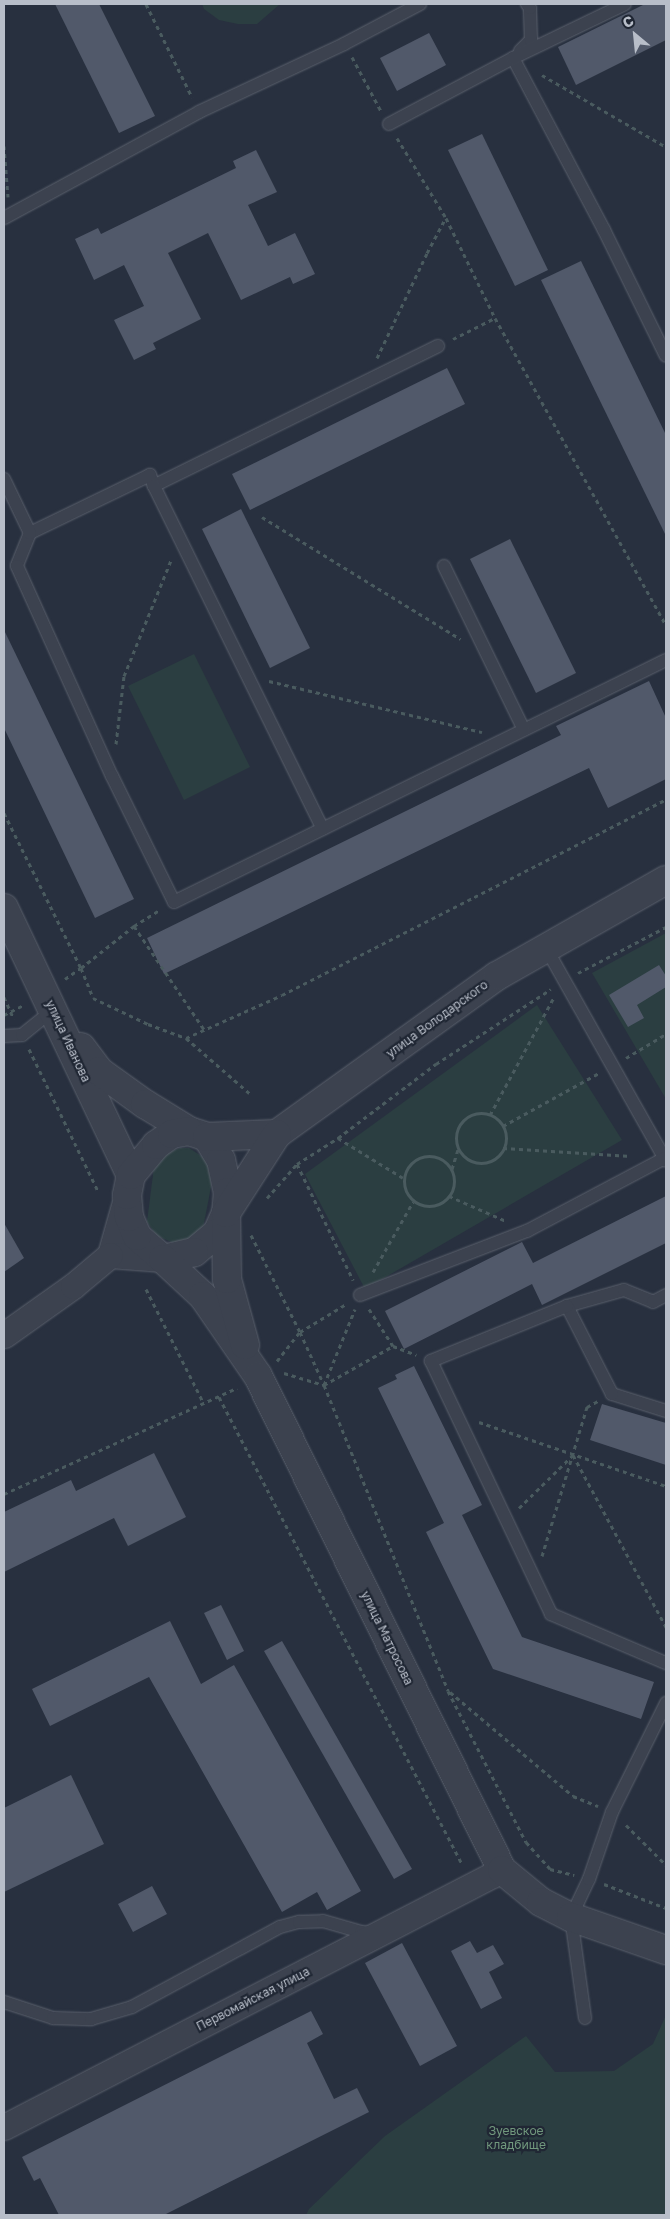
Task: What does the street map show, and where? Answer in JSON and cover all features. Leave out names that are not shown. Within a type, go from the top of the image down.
[{"type":"street","name":"улица Володарского","points":[[277,1134],[497,976],[666,880]]},
{"type":"street","name":"улица Иванова","points":[[4,908],[49,1001],[129,1185]]},
{"type":"street","points":[[49,1001],[99,1071],[145,1104],[198,1134],[221,1160],[237,1220]]},
{"type":"street","points":[[4,1335],[73,1286],[110,1255],[129,1185],[156,1145],[172,1134],[277,1134],[237,1220],[227,1278],[265,1371]]},
{"type":"street","points":[[129,1185],[129,1217],[137,1236],[163,1260]]},
{"type":"street","points":[[110,1255],[163,1260],[194,1252],[217,1233],[237,1220]]},
{"type":"street","name":"улица Матросова","points":[[163,1260],[203,1296],[265,1371],[502,1870],[541,1902],[571,1917],[666,1950]]},
{"type":"street","name":"Первомайская улица","points":[[4,2127],[502,1870]]},
{"type":"lane","points":[[7,216],[199,112],[344,44],[420,4]]},
{"type":"lane","points":[[513,58],[531,40],[530,8],[527,4]]},
{"type":"lane","points":[[389,124],[513,58],[625,4]]},
{"type":"lane","points":[[513,58],[604,230],[666,356]]},
{"type":"lane","points":[[154,486],[438,346]]},
{"type":"lane","points":[[323,829],[150,475],[30,533],[17,566],[112,776],[174,902],[323,829],[506,738],[666,660]]},
{"type":"lane","points":[[4,479],[30,533]]},
{"type":"lane","points":[[444,566],[524,730]]},
{"type":"lane","points":[[360,1295],[527,1231],[665,1159],[546,948]]},
{"type":"lane","points":[[4,1036],[22,1035],[49,1001]]},
{"type":"lane","points":[[666,1295],[654,1302],[624,1290],[567,1306],[431,1361],[551,1614],[666,1663]]},
{"type":"lane","points":[[567,1306],[612,1394],[666,1411]]},
{"type":"lane","points":[[586,2018],[571,1917],[589,1879],[612,1812],[666,1704]]},
{"type":"lane","points":[[4,2002],[53,2018],[91,2019],[132,2006],[280,1927],[299,1922],[322,1921],[361,1932],[379,1933]]},
{"type":"path","points":[[146,4],[199,112]]},
{"type":"path","points":[[344,44],[389,124],[446,218],[495,318],[666,625]]},
{"type":"path","points":[[513,58],[666,147]]},
{"type":"path","points":[[4,146],[7,216]]},
{"type":"path","points":[[366,381],[427,253],[446,218]]},
{"type":"path","points":[[438,346],[495,318]]},
{"type":"path","points":[[262,517],[488,656]]},
{"type":"path","points":[[112,776],[124,676],[180,538]]},
{"type":"path","points":[[247,675],[506,738]]},
{"type":"path","points":[[186,1038],[282,995],[666,799]]},
{"type":"path","points":[[4,813],[81,968],[93,998],[148,1024],[186,1038],[249,1093]]},
{"type":"path","points":[[4,1015],[49,1001],[81,968],[134,926],[174,902]]},
{"type":"path","points":[[134,926],[204,1031]]},
{"type":"path","points":[[263,1202],[297,1164],[338,1138],[436,1064],[563,981],[666,928]]},
{"type":"path","points":[[490,1115],[563,981]]},
{"type":"path","points":[[4,997],[98,1190]]},
{"type":"path","points":[[503,1126],[666,1034]]},
{"type":"path","points":[[452,1170],[444,1161],[435,1156],[426,1155],[410,1164],[403,1178],[405,1191],[414,1202],[424,1206],[440,1204],[449,1196],[454,1185],[452,1170],[458,1148],[456,1135],[463,1120],[476,1113],[490,1115],[503,1126],[506,1138],[503,1148],[494,1159],[481,1163],[470,1160],[458,1148]]},
{"type":"path","points":[[338,1138],[403,1178]]},
{"type":"path","points":[[503,1148],[665,1159]]},
{"type":"path","points":[[297,1164],[360,1295],[393,1346],[431,1361]]},
{"type":"path","points":[[449,1196],[527,1231]]},
{"type":"path","points":[[324,1385],[360,1295],[414,1202]]},
{"type":"path","points":[[237,1220],[300,1332],[324,1385],[448,1691],[526,1842],[550,1869],[589,1879],[666,1908]]},
{"type":"path","points":[[146,1289],[203,1402]]},
{"type":"path","points":[[4,1494],[203,1402],[219,1397],[265,1371],[300,1332],[360,1295]]},
{"type":"path","points":[[265,1371],[324,1385],[393,1346]]},
{"type":"path","points":[[535,1580],[587,1407],[612,1394]]},
{"type":"path","points":[[219,1397],[473,1885]]},
{"type":"path","points":[[455,1414],[666,1486]]},
{"type":"path","points":[[506,1521],[573,1455]]},
{"type":"path","points":[[573,1455],[666,1627]]},
{"type":"path","points":[[448,1691],[573,1796],[612,1812],[666,1865]]},
{"type":"green space","points":[[202,4],[280,4],[257,24],[238,24],[219,20],[204,9]]},
{"type":"green space","points":[[194,654],[250,767],[184,800],[128,686]]},
{"type":"green space","points":[[666,933],[666,1099],[592,973]]},
{"type":"green space","points":[[537,1005],[622,1140],[365,1289],[305,1174]]},
{"type":"green space","points":[[180,1148],[189,1148],[206,1159],[210,1166],[212,1182],[203,1228],[186,1241],[174,1243],[157,1236],[147,1222],[154,1167],[162,1155]]},
{"type":"green space","name":"Зуевское кладбище","points":[[666,2015],[666,2215],[306,2215],[309,2209],[385,2136],[526,2036],[555,2072],[614,2071],[653,2044]]},
{"type":"building","points":[[55,4],[99,4],[155,116],[119,133]]},
{"type":"building","points":[[645,4],[666,4],[666,40],[576,85],[558,47]]},
{"type":"building","points":[[429,33],[446,65],[397,91],[380,58]]},
{"type":"building","points":[[482,134],[548,270],[515,286],[448,150]]},
{"type":"building","points":[[256,150],[277,192],[248,205],[268,246],[295,233],[315,274],[293,284],[290,277],[241,300],[208,233],[168,253],[201,319],[153,343],[156,349],[134,360],[114,320],[144,306],[124,265],[94,280],[75,239],[98,228],[101,234],[236,168],[233,161]]},
{"type":"building","points":[[581,261],[666,435],[666,536],[541,280]]},
{"type":"building","points":[[447,368],[465,404],[250,510],[232,474]]},
{"type":"building","points":[[241,509],[310,648],[270,668],[202,529]]},
{"type":"building","points":[[510,539],[576,673],[536,693],[470,559]]},
{"type":"building","points":[[4,630],[134,899],[95,918],[4,728]]},
{"type":"building","points":[[649,681],[666,718],[666,779],[608,808],[589,768],[164,974],[147,938],[561,735],[556,726]]},
{"type":"building","points":[[659,965],[666,976],[666,987],[637,1005],[644,1018],[628,1027],[609,995]]},
{"type":"building","points":[[666,1196],[666,1243],[542,1305],[532,1284],[404,1349],[385,1311],[522,1242],[533,1263]]},
{"type":"building","points":[[4,1223],[24,1258],[4,1272]]},
{"type":"building","points":[[414,1366],[482,1505],[462,1515],[522,1637],[654,1682],[641,1719],[493,1669],[426,1532],[444,1523],[378,1388],[397,1379],[395,1375]]},
{"type":"building","points":[[602,1404],[666,1423],[666,1465],[590,1440]]},
{"type":"building","points":[[154,1453],[186,1517],[128,1546],[114,1518],[4,1572],[4,1512],[71,1480],[76,1491]]},
{"type":"building","points":[[221,1605],[244,1651],[227,1660],[204,1613]]},
{"type":"building","points":[[170,1621],[201,1684],[234,1665],[361,1891],[327,1910],[317,1892],[282,1912],[149,1677],[50,1726],[32,1689]]},
{"type":"building","points":[[282,1641],[412,1869],[394,1879],[264,1651]]},
{"type":"building","points":[[71,1775],[104,1844],[4,1892],[4,1808]]},
{"type":"building","points":[[152,1886],[167,1914],[133,1932],[118,1904]]},
{"type":"building","points":[[470,1941],[477,1953],[493,1945],[504,1964],[489,1972],[502,1998],[481,2009],[451,1951]]},
{"type":"building","points":[[402,1943],[457,2046],[420,2066],[365,1963]]},
{"type":"building","points":[[311,2011],[323,2034],[307,2043],[334,2099],[357,2088],[369,2112],[164,2215],[59,2215],[40,2178],[34,2181],[22,2157]]}]
